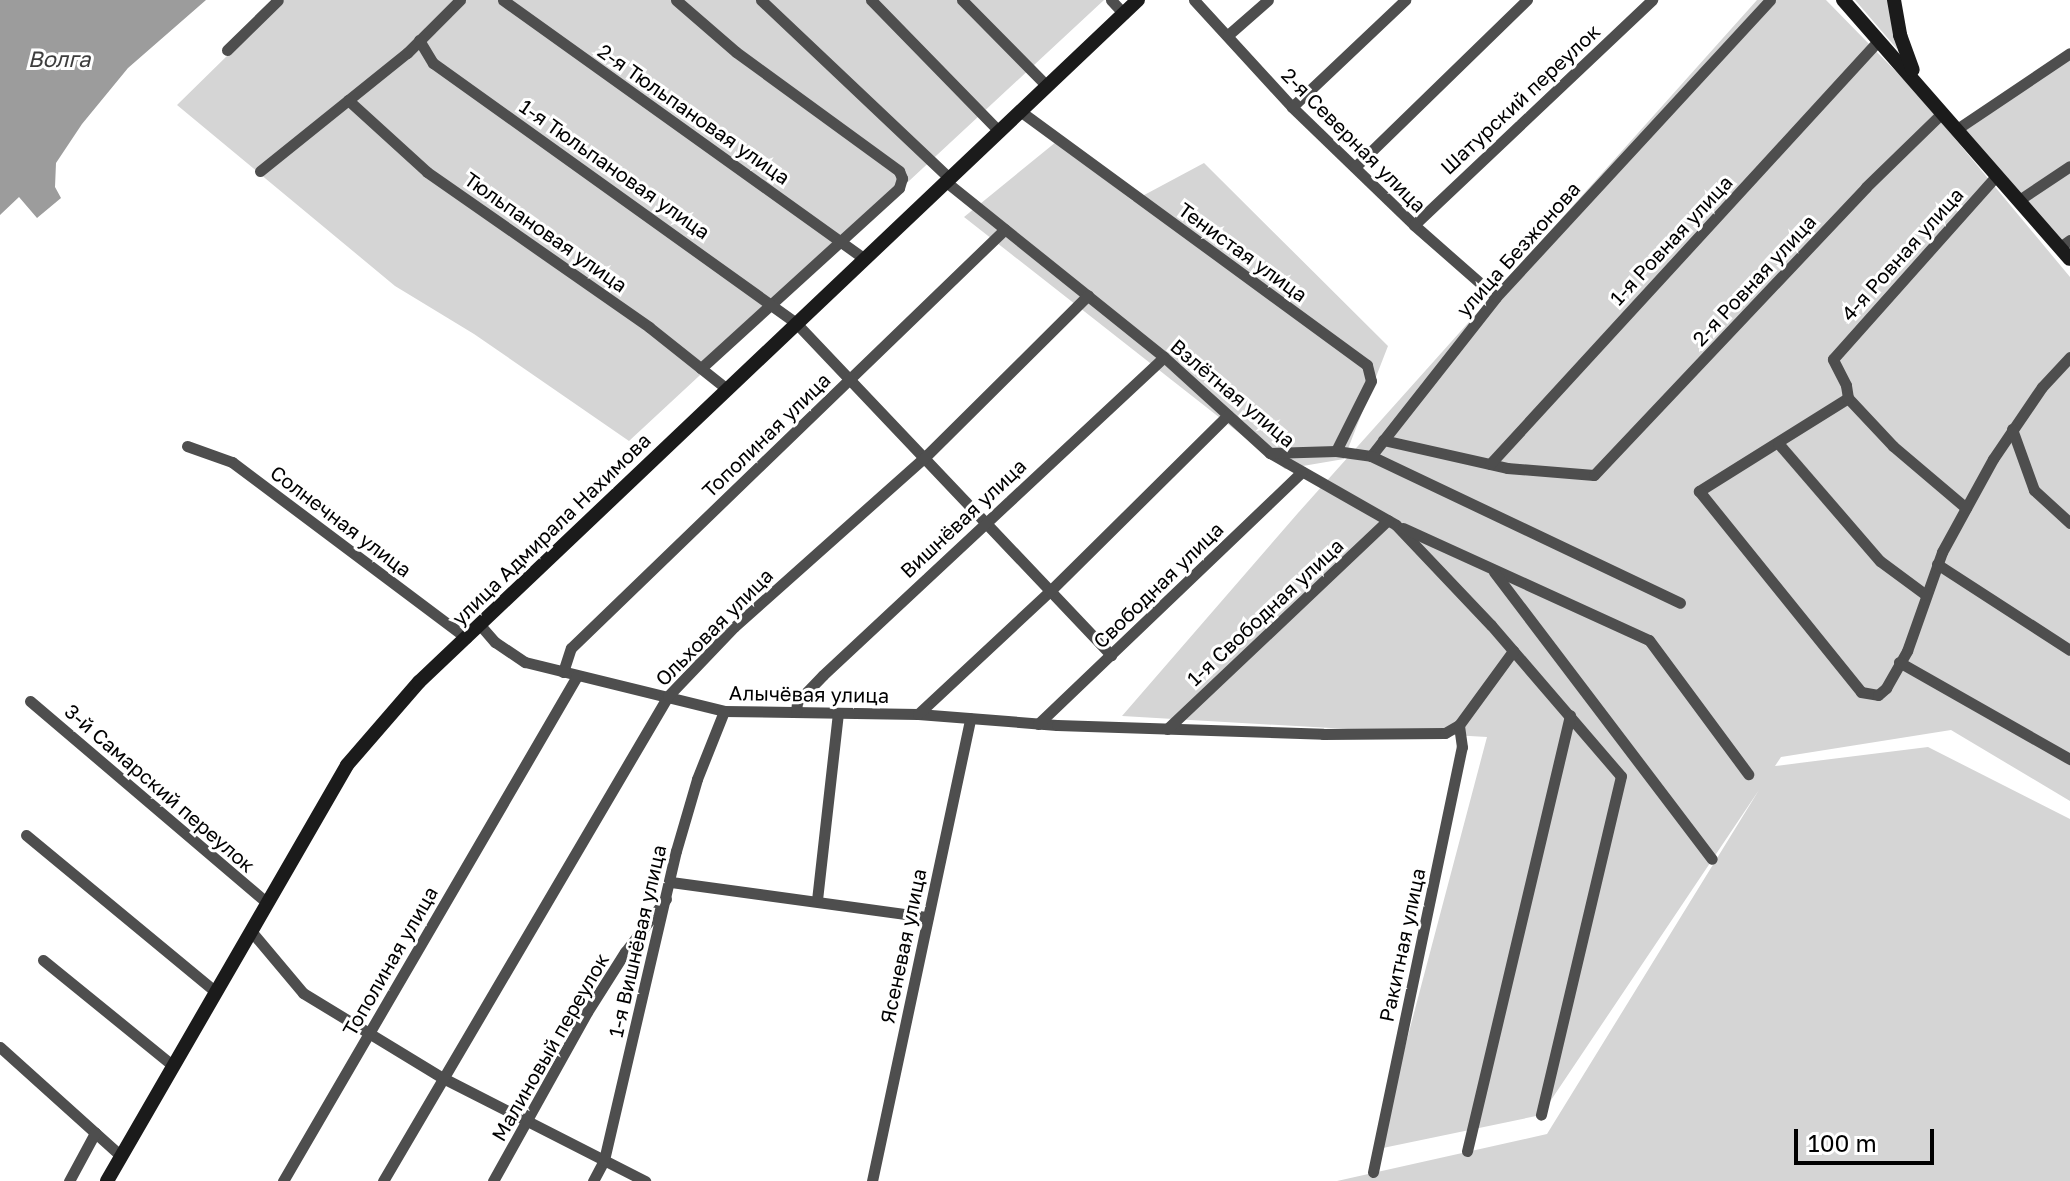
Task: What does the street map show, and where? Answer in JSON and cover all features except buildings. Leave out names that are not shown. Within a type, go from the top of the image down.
[{"type":"main road","name":"улица Адмирала Нахимова","points":[[107,1181],[347,765],[419,682],[1138,0]]},
{"type":"main road","points":[[1843,0],[2019,200],[2067,249]]},
{"type":"main road","points":[[1894,0],[1905,54],[1925,91]]},
{"type":"street","points":[[227,50],[278,0]]},
{"type":"street","points":[[260,171],[419,40],[460,0]]},
{"type":"street","name":"2-я Тюльпановая улица","points":[[503,0],[864,258]]},
{"type":"street","points":[[676,0],[736,52],[899,171],[902,183],[841,241],[769,302],[701,368]]},
{"type":"street","name":"Взлётная улица","points":[[761,0],[947,180],[1164,357],[1270,453],[1392,522],[1513,651],[1621,776],[1541,1115]]},
{"type":"street","points":[[871,0],[999,131]]},
{"type":"street","points":[[962,0],[1047,86]]},
{"type":"street","points":[[1111,0],[1124,14]]},
{"type":"street","name":"2-я Северная улица","points":[[1194,0],[1292,107],[1414,225],[1496,297]]},
{"type":"street","points":[[1228,35],[1268,0]]},
{"type":"street","points":[[1292,107],[1405,0]]},
{"type":"street","points":[[1355,167],[1527,0]]},
{"type":"street","name":"Шатурский переулок","points":[[1414,225],[1652,0]]},
{"type":"street","name":"улица Безжонова","points":[[1371,456],[1496,297],[1770,0]]},
{"type":"street","name":"1-я Тюльпановая улица","points":[[419,40],[433,63],[796,323],[1111,655]]},
{"type":"street","name":"1-я Ровная улица","points":[[1490,464],[1879,40]]},
{"type":"street","points":[[1957,129],[2070,53]]},
{"type":"street","name":"Тюльпановая улица","points":[[348,100],[427,172],[649,327],[727,389]]},
{"type":"street","name":"Тенистая улица","points":[[1020,111],[1367,365],[1371,381],[1336,451]]},
{"type":"street","name":"2-я Ровная улица","points":[[1490,464],[1594,475],[1866,187],[1943,112]]},
{"type":"street","points":[[2019,200],[2070,166]]},
{"type":"street","name":"4-я Ровная улица","points":[[1848,398],[1846,385],[1833,366],[1833,356],[1997,175]]},
{"type":"street","name":"Тополиная улица","points":[[563,672],[571,648],[1005,229]]},
{"type":"street","name":"Ольховая улица","points":[[383,1181],[668,696],[734,627],[924,458],[1088,295]]},
{"type":"street","name":"Вишнёвая улица","points":[[796,712],[797,702],[823,675],[1164,357]]},
{"type":"street","points":[[1966,508],[1893,446],[1848,398],[1699,491],[1861,692],[1870,696],[1883,692],[1899,662],[1937,564],[1966,508],[2012,429],[2070,357]]},
{"type":"street","points":[[918,714],[1050,591],[1228,415]]},
{"type":"street","points":[[2012,429],[2034,490],[2070,523]]},
{"type":"street","points":[[1383,440],[1490,464]]},
{"type":"street","points":[[1778,443],[1880,561],[1926,595]]},
{"type":"street","name":"Солнечная улица","points":[[187,446],[232,462],[466,638]]},
{"type":"street","points":[[1270,453],[1336,451],[1371,456],[1680,603]]},
{"type":"street","name":"Свободная улица","points":[[1038,724],[1302,472]]},
{"type":"street","points":[[1392,522],[1649,640],[1748,774]]},
{"type":"street","name":"1-я Свободная улица","points":[[1167,729],[1392,522]]},
{"type":"street","points":[[1937,564],[2070,650]]},
{"type":"street","points":[[1491,568],[1712,859]]},
{"type":"street","name":"Алычёвая улица","points":[[480,625],[495,642],[525,662],[724,711],[918,714],[1038,724],[1167,729],[1440,734],[1459,725]]},
{"type":"street","points":[[1459,725],[1513,651]]},
{"type":"street","points":[[1899,662],[2070,759]]},
{"type":"street","name":"Тополиная улица","points":[[283,1181],[577,676]]},
{"type":"street","name":"3-й Самарский переулок","points":[[30,701],[267,903]]},
{"type":"street","name":"1-я Вишнёвая улица","points":[[593,1181],[604,1160],[697,779],[724,711]]},
{"type":"street","points":[[817,900],[838,713]]},
{"type":"street","points":[[1467,1151],[1570,715]]},
{"type":"street","name":"Ясеневая улица","points":[[872,1181],[970,718]]},
{"type":"street","name":"Ракитная улица","points":[[1373,1172],[1462,747],[1459,725]]},
{"type":"street","points":[[26,835],[216,992]]},
{"type":"street","points":[[670,888],[817,900],[928,917]]},
{"type":"street","name":"Малиновый переулок","points":[[493,1181],[587,1012],[670,888]]},
{"type":"street","points":[[251,931],[292,984],[443,1078],[527,1124],[645,1181]]},
{"type":"street","points":[[43,960],[172,1065]]},
{"type":"street","points":[[0,1047],[121,1156]]},
{"type":"street","points":[[69,1181],[95,1133]]},
{"type":"shaded area","points":[[284,0],[1104,0],[629,441],[474,334],[395,286],[177,105]]},
{"type":"shaded area","points":[[1757,0],[1826,0],[1917,93],[2070,277],[2070,801],[1951,730],[1781,757],[1775,766],[1928,747],[2070,819],[2070,1181],[1337,1181],[1547,1134],[1759,790],[1541,1115],[1378,1149],[1487,737],[1122,716],[1298,513]]},
{"type":"shaded area","points":[[1855,0],[1889,0],[1897,49]]},
{"type":"shaded area","points":[[2070,53],[2070,252],[1961,128]]},
{"type":"shaded area","points":[[1056,142],[1133,201],[1204,163],[1388,346],[1344,459],[1285,469],[964,217]]},
{"type":"water","name":"Волга","points":[[0,0],[206,0],[128,68],[82,124],[56,163],[55,187],[61,198],[37,218],[19,197],[0,215]]}]
